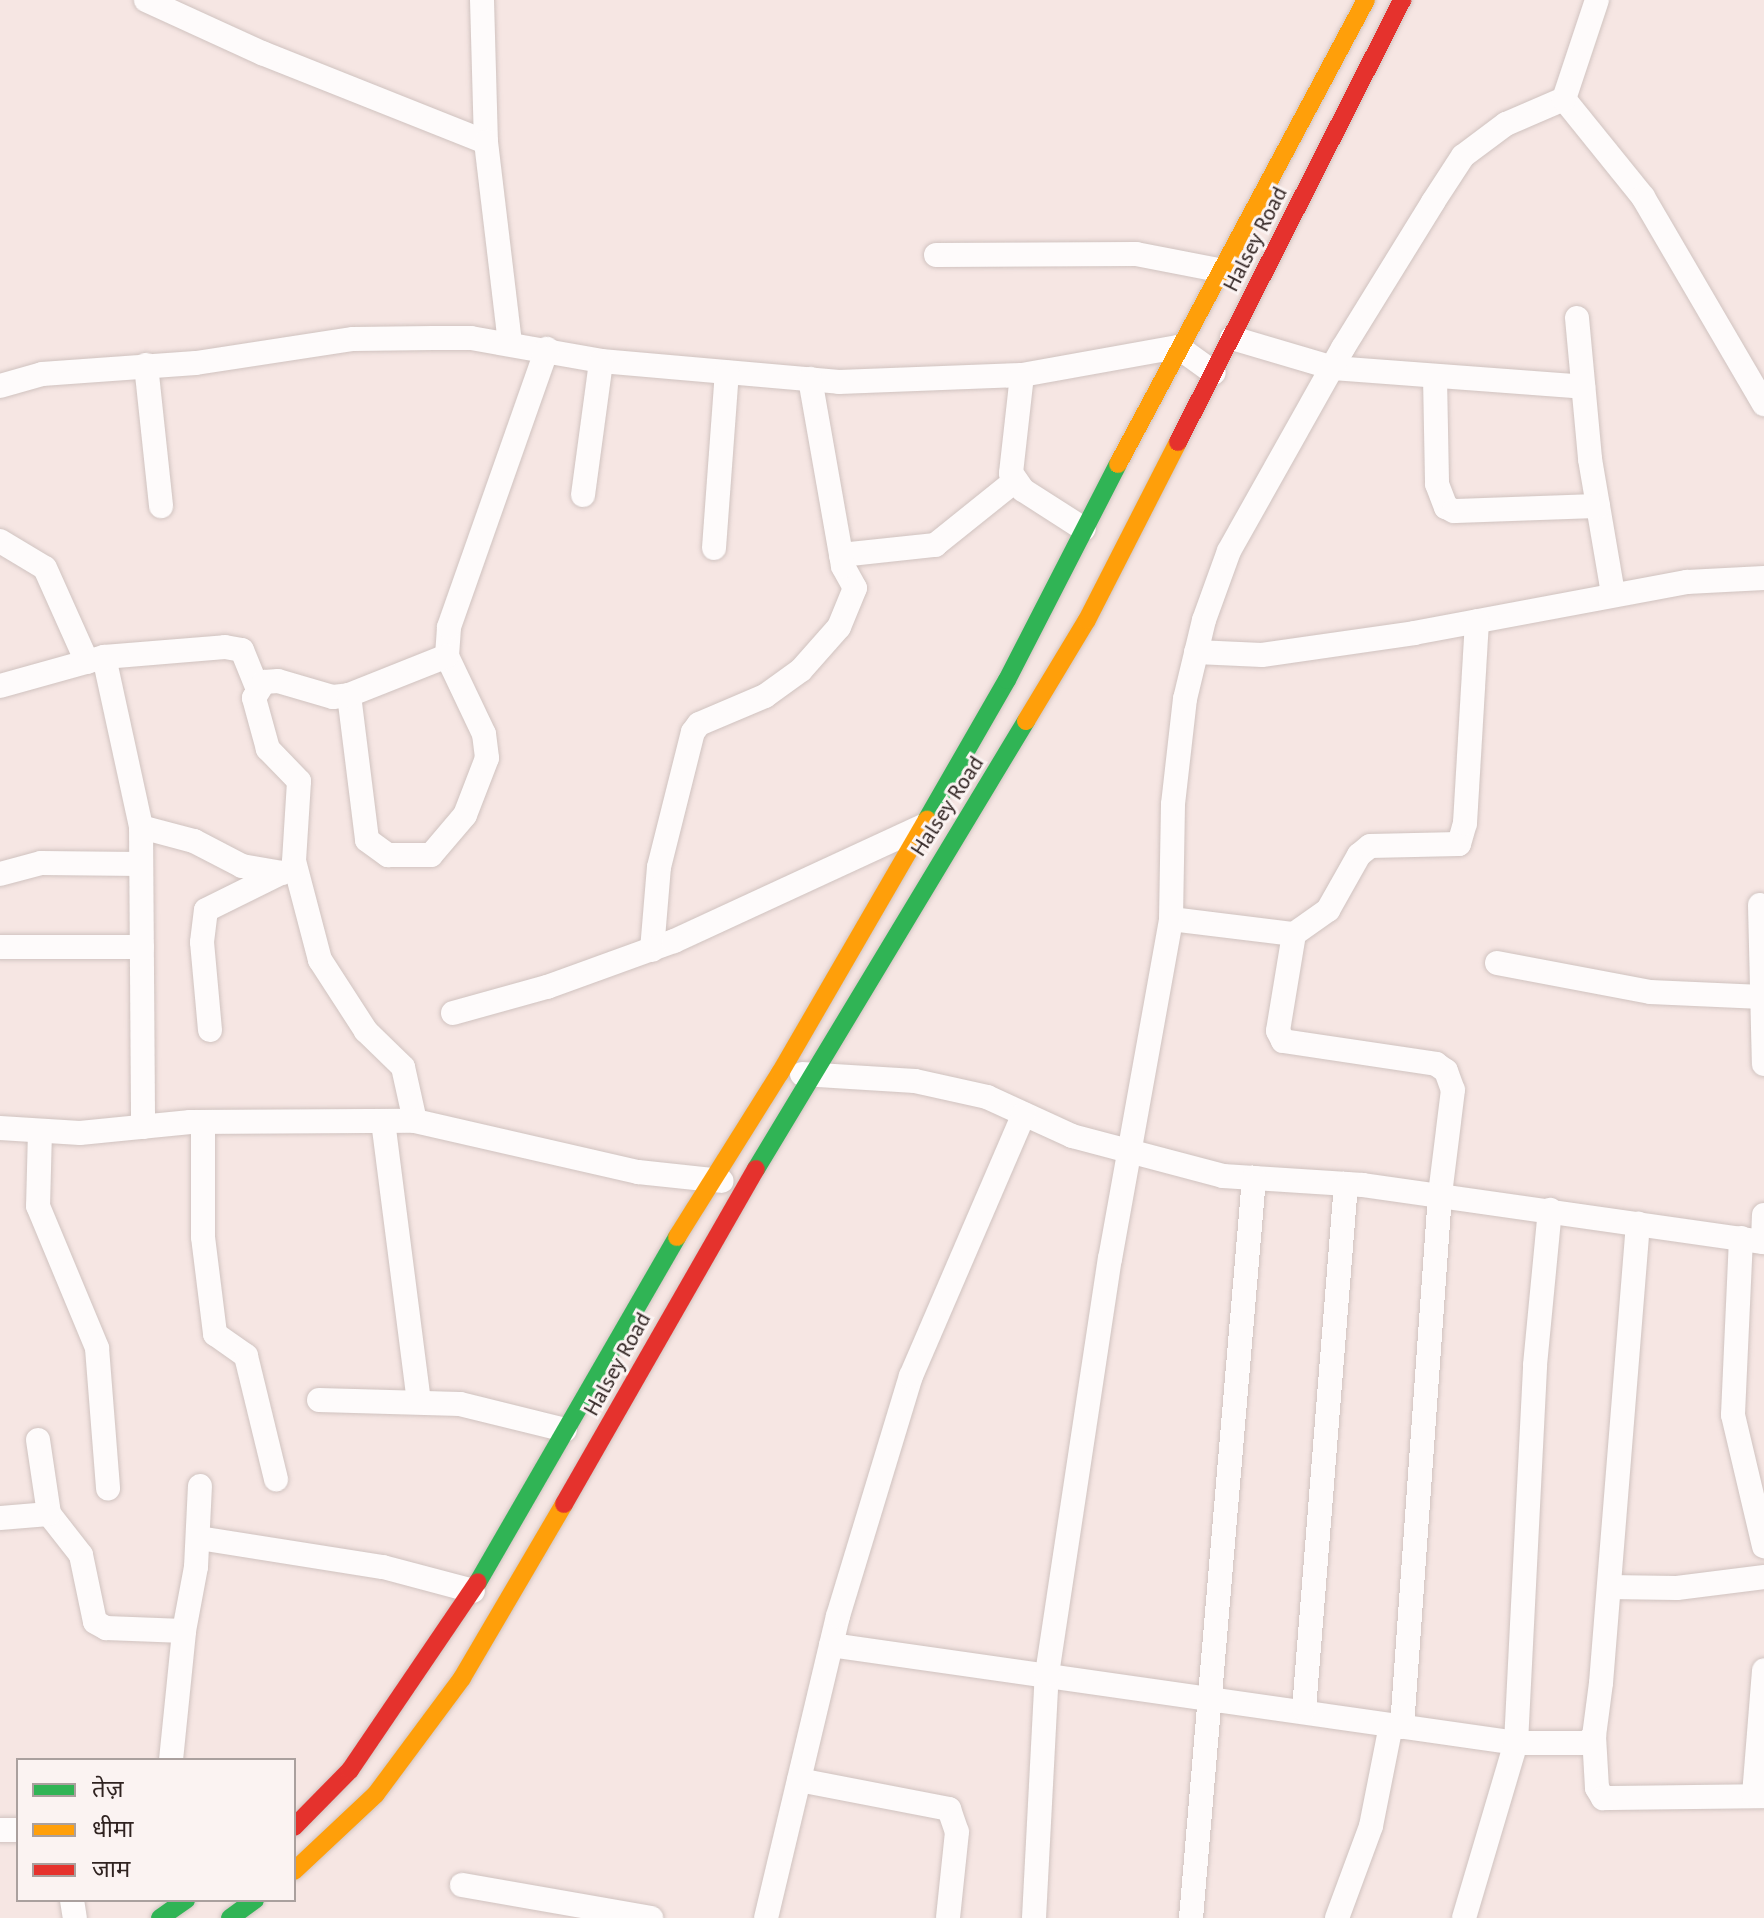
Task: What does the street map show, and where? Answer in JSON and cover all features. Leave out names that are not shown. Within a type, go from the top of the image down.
[{"type":"street","points":[[146,0],[262,53],[486,142]]},
{"type":"street","points":[[482,0],[486,142],[510,344]]},
{"type":"street","points":[[296,1825],[350,1770],[473,1591],[712,1177],[780,1073],[923,826],[1092,564],[1084,529],[1282,149],[1366,0]]},
{"type":"street","name":"Halsey Road","points":[[296,1869],[376,1794],[462,1678],[499,1618],[744,1191],[818,1075],[1092,564],[1214,373],[1402,0]]},
{"type":"street","points":[[1034,1918],[1047,1674],[1129,1151],[1171,919],[1173,804],[1185,699],[1196,652],[1229,551],[1333,368],[1463,156],[1506,124],[1564,99],[1597,0]]},
{"type":"street","points":[[1564,99],[1643,197],[1764,404]]},
{"type":"street","points":[[1282,149],[1317,168]]},
{"type":"street","points":[[936,255],[1136,254],[1218,270]]},
{"type":"street","points":[[1577,318],[1598,506],[1613,594]]},
{"type":"street","points":[[2,381],[42,374],[196,363],[353,339],[471,338],[547,349],[601,361],[810,379],[960,381],[1022,375],[1178,347],[1214,373]]},
{"type":"street","points":[[1232,338],[1333,368],[1583,387]]},
{"type":"street","points":[[349,695],[367,840],[388,855],[423,859],[465,815],[487,758],[484,734],[447,656],[449,627],[547,349]]},
{"type":"street","points":[[583,495],[601,361]]},
{"type":"street","points":[[146,365],[161,506]]},
{"type":"street","points":[[714,548],[727,372]]},
{"type":"street","points":[[1022,375],[1011,460],[1015,481],[1084,529]]},
{"type":"street","points":[[1435,377],[1437,484],[1446,507],[1454,511],[1598,506]]},
{"type":"street","points":[[652,950],[659,867],[693,732],[699,724],[765,696],[817,656],[839,627],[855,588],[841,555],[810,379]]},
{"type":"street","points":[[841,555],[935,545],[1015,481]]},
{"type":"street","points":[[0,541],[45,568],[96,659],[141,827],[143,1127]]},
{"type":"street","points":[[1196,652],[1262,655],[1477,621],[1687,582],[1764,578]]},
{"type":"street","points":[[1171,919],[1294,934],[1328,910],[1359,855],[1370,846],[1459,844],[1465,823],[1477,621]]},
{"type":"street","points":[[0,686],[96,659],[242,650],[257,687],[254,698],[268,749],[299,781],[288,873],[328,977],[366,1031],[403,1067],[415,1121]]},
{"type":"street","points":[[257,687],[278,681],[333,697],[349,695],[447,656]]},
{"type":"street","points":[[453,1013],[547,987],[652,950],[923,826]]},
{"type":"street","points":[[141,827],[194,841],[242,866],[288,873]]},
{"type":"street","points":[[0,874],[41,863],[141,864]]},
{"type":"street","points":[[210,1030],[202,942],[206,910],[288,873]]},
{"type":"street","points":[[1760,905],[1764,1064]]},
{"type":"street","points":[[1294,934],[1278,1031],[1283,1041],[1421,1061],[1446,1071],[1453,1090],[1440,1195],[1396,1726],[1371,1826],[1337,1918]]},
{"type":"street","points":[[0,947],[142,947]]},
{"type":"street","points":[[1497,963],[1650,992],[1762,997]]},
{"type":"street","points":[[780,1073],[915,1081],[987,1097],[1072,1136],[1223,1176],[1346,1184],[1440,1195],[1756,1240]]},
{"type":"street","points":[[766,1918],[831,1645],[918,1356],[955,1283],[1024,1114]]},
{"type":"street","points":[[383,1121],[419,1401]]},
{"type":"street","points":[[0,1128],[40,1131],[203,1122],[415,1121],[638,1172],[712,1177],[744,1191]]},
{"type":"street","points":[[203,1122],[203,1237],[215,1334],[246,1356],[276,1479]]},
{"type":"street","points":[[40,1131],[38,1206],[97,1348],[108,1489]]},
{"type":"street","points":[[1191,1918],[1254,1178]]},
{"type":"street","points":[[1304,1709],[1346,1184]]},
{"type":"street","points":[[1464,1918],[1516,1743],[1535,1365],[1550,1210]]},
{"type":"street","points":[[1764,1215],[1756,1240],[1733,1415],[1764,1546]]},
{"type":"street","points":[[1638,1223],[1594,1736],[1597,1788],[1603,1798],[1759,1796],[1764,1670]]},
{"type":"street","points":[[609,1354],[640,1372]]},
{"type":"street","points":[[319,1400],[419,1401],[495,1409],[565,1430]]},
{"type":"street","points":[[38,1440],[49,1514],[81,1555],[95,1622],[106,1628],[184,1631]]},
{"type":"street","points":[[171,1758],[184,1631],[199,1538],[200,1486]]},
{"type":"street","points":[[0,1518],[49,1514]]},
{"type":"street","points":[[199,1538],[383,1567],[473,1591]]},
{"type":"street","points":[[489,1563],[519,1583]]},
{"type":"street","points":[[1609,1587],[1677,1588],[1764,1577]]},
{"type":"street","points":[[831,1645],[1304,1709],[1516,1743],[1586,1743],[1594,1736]]},
{"type":"street","points":[[350,1770],[376,1794]]},
{"type":"street","points":[[799,1780],[949,1809],[957,1832],[948,1918]]},
{"type":"street","points":[[462,1885],[651,1918]]},
{"type":"street","points":[[160,1918],[183,1902]]},
{"type":"street","points":[[230,1918],[252,1902]]},
{"type":"traffic: fast","points":[[927,819],[1007,680],[1118,464]]},
{"type":"traffic: fast","points":[[756,1169],[1026,721]]},
{"type":"traffic: fast","points":[[478,1582],[677,1237]]},
{"type":"traffic: fast","points":[[160,1918],[183,1902]]},
{"type":"traffic: fast","points":[[230,1918],[252,1902]]},
{"type":"traffic: slow","points":[[1118,464],[1366,0]]},
{"type":"traffic: slow","points":[[1026,721],[1087,620],[1178,442]]},
{"type":"traffic: slow","points":[[677,1237],[780,1073],[927,819]]},
{"type":"traffic: slow","points":[[296,1869],[376,1794],[462,1678],[564,1504]]},
{"type":"traffic: jam","points":[[1178,442],[1402,0]]},
{"type":"traffic: jam","points":[[564,1504],[756,1169]]},
{"type":"traffic: jam","points":[[296,1825],[350,1770],[478,1582]]}]
